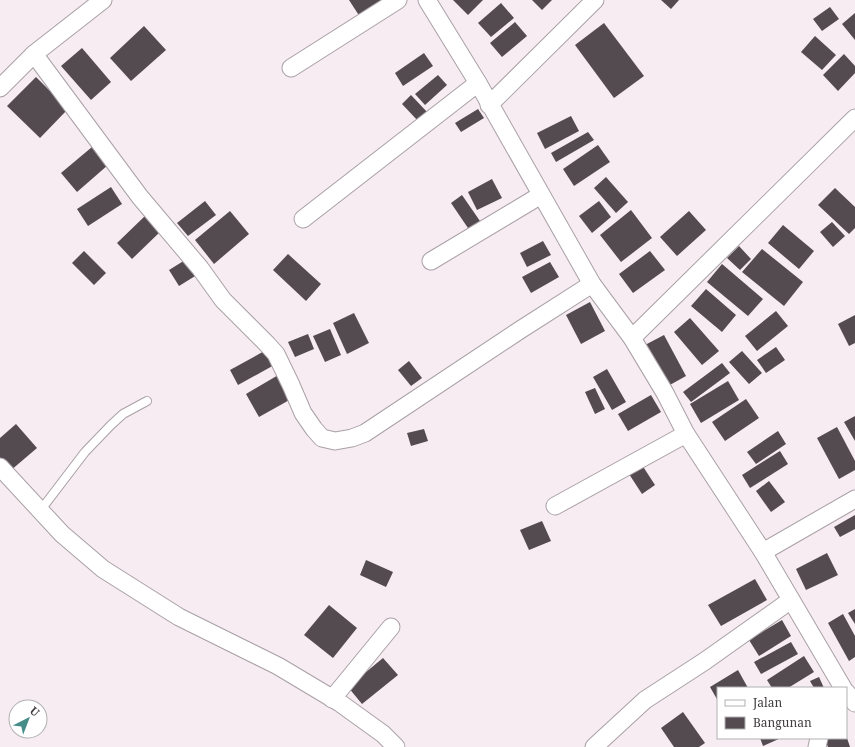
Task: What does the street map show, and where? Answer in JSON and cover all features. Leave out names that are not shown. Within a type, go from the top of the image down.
[{"type":"street","points":[[0,88],[34,54],[102,0]]},
{"type":"street","points":[[291,68],[398,0]]},
{"type":"street","points":[[427,0],[478,83],[489,105],[592,284],[632,338],[665,393],[686,434],[763,552],[842,687]]},
{"type":"street","points":[[489,105],[595,0]]},
{"type":"street","points":[[34,54],[140,197],[200,268],[224,300],[276,354],[304,413],[314,430],[322,438],[335,441],[365,434],[520,330],[592,284]]},
{"type":"street","points":[[303,219],[478,83]]},
{"type":"street","points":[[632,338],[855,118]]},
{"type":"street","points":[[431,261],[541,195]]},
{"type":"street","points":[[555,506],[686,434]]},
{"type":"street","points":[[0,467],[62,534],[109,573],[179,617],[278,666],[332,699],[383,734],[396,747]]},
{"type":"street","points":[[763,552],[855,499]]},
{"type":"street","points":[[594,747],[645,700],[705,661],[791,600]]},
{"type":"street","points":[[332,699],[391,627]]},
{"type":"street","points":[[847,694],[855,703]]},
{"type":"lane","points":[[40,511],[85,452],[111,425],[123,414],[147,401]]},
{"type":"building","points":[[349,0],[386,0],[360,17]]},
{"type":"building","points":[[453,0],[483,0],[468,15]]},
{"type":"building","points":[[532,0],[552,0],[542,10]]},
{"type":"building","points":[[661,0],[679,0],[671,9]]},
{"type":"building","points":[[501,3],[514,18],[491,37],[478,23]]},
{"type":"building","points":[[830,7],[839,19],[822,31],[813,19]]},
{"type":"building","points":[[855,13],[855,40],[842,24]]},
{"type":"building","points":[[515,22],[527,36],[502,57],[490,43]]},
{"type":"building","points":[[604,23],[644,76],[614,98],[575,45]]},
{"type":"building","points":[[144,26],[166,50],[131,81],[110,58]]},
{"type":"building","points":[[815,36],[836,55],[822,70],[801,52]]},
{"type":"building","points":[[82,48],[111,82],[91,100],[61,66]]},
{"type":"building","points":[[424,53],[433,66],[403,86],[395,73]]},
{"type":"building","points":[[844,54],[855,66],[855,73],[838,91],[823,75]]},
{"type":"building","points":[[438,75],[447,85],[425,105],[415,94]]},
{"type":"building","points":[[36,77],[68,109],[40,138],[7,106]]},
{"type":"building","points":[[411,95],[428,113],[419,122],[402,104]]},
{"type":"building","points":[[478,109],[484,118],[461,132],[455,123]]},
{"type":"building","points":[[571,116],[579,131],[545,149],[537,133]]},
{"type":"building","points":[[588,132],[594,140],[556,162],[551,153]]},
{"type":"building","points":[[598,145],[610,162],[574,186],[563,169]]},
{"type":"building","points":[[92,147],[108,165],[77,192],[61,173]]},
{"type":"building","points":[[606,177],[628,202],[616,213],[594,188]]},
{"type":"building","points":[[492,179],[502,198],[477,210],[468,192]]},
{"type":"building","points":[[111,187],[122,204],[88,226],[77,209]]},
{"type":"building","points":[[835,188],[855,207],[855,228],[849,234],[818,205]]},
{"type":"building","points":[[462,195],[482,224],[470,231],[451,203]]},
{"type":"building","points":[[205,201],[216,215],[188,236],[177,223]]},
{"type":"building","points":[[599,201],[611,217],[592,233],[579,216]]},
{"type":"building","points":[[631,210],[652,238],[621,262],[600,235]]},
{"type":"building","points":[[230,211],[249,234],[214,264],[195,240]]},
{"type":"building","points":[[689,211],[706,230],[677,256],[660,237]]},
{"type":"building","points":[[146,215],[161,231],[132,259],[117,243]]},
{"type":"building","points":[[832,222],[845,236],[833,247],[820,232]]},
{"type":"building","points":[[783,225],[814,251],[799,269],[768,243]]},
{"type":"building","points":[[543,241],[551,255],[527,267],[520,253]]},
{"type":"building","points":[[739,246],[751,259],[740,270],[727,258]]},
{"type":"building","points":[[762,249],[803,282],[784,306],[742,272]]},
{"type":"building","points":[[84,251],[106,273],[94,285],[72,263]]},
{"type":"building","points":[[650,251],[665,270],[633,293],[619,274]]},
{"type":"building","points":[[288,254],[321,284],[306,301],[273,270]]},
{"type":"building","points":[[190,257],[200,273],[179,286],[169,270]]},
{"type":"building","points":[[550,262],[559,277],[531,293],[522,277]]},
{"type":"building","points":[[722,264],[763,299],[748,316],[707,282]]},
{"type":"building","points":[[706,289],[736,315],[722,332],[691,306]]},
{"type":"building","points":[[590,302],[605,331],[581,344],[566,315]]},
{"type":"building","points":[[776,311],[788,326],[757,351],[745,336]]},
{"type":"building","points":[[354,313],[369,343],[347,354],[333,323]]},
{"type":"building","points":[[855,315],[855,343],[849,346],[838,324]]},
{"type":"building","points":[[690,318],[719,351],[702,365],[674,332]]},
{"type":"building","points":[[330,329],[341,355],[325,362],[313,336]]},
{"type":"building","points":[[308,334],[314,349],[295,357],[288,342]]},
{"type":"building","points":[[664,335],[686,376],[668,386],[645,345]]},
{"type":"building","points":[[776,347],[785,360],[766,373],[757,360]]},
{"type":"building","points":[[268,349],[276,364],[238,385],[230,370]]},
{"type":"building","points":[[742,351],[762,373],[749,384],[729,362]]},
{"type":"building","points":[[409,361],[422,378],[411,386],[398,370]]},
{"type":"building","points":[[722,363],[730,373],[691,402],[683,392]]},
{"type":"building","points":[[607,369],[626,402],[612,410],[593,377]]},
{"type":"building","points":[[280,374],[293,398],[259,417],[246,394]]},
{"type":"building","points":[[728,381],[739,400],[701,423],[690,404]]},
{"type":"building","points":[[595,388],[605,409],[595,414],[585,392]]},
{"type":"building","points":[[651,395],[661,412],[628,431],[618,414]]},
{"type":"building","points":[[746,399],[759,418],[725,441],[712,422]]},
{"type":"building","points":[[855,416],[855,441],[844,422]]},
{"type":"building","points":[[16,424],[37,448],[10,471],[0,460],[0,438]]},
{"type":"building","points":[[837,427],[855,461],[855,470],[839,479],[817,438]]},
{"type":"building","points":[[424,429],[428,441],[411,446],[407,433]]},
{"type":"building","points":[[778,431],[786,444],[756,464],[747,452]]},
{"type":"building","points":[[780,451],[788,464],[750,488],[742,475]]},
{"type":"building","points":[[642,465],[655,485],[642,494],[629,474]]},
{"type":"building","points":[[769,481],[785,502],[771,512],[756,491]]},
{"type":"building","points":[[855,515],[855,529],[840,537],[834,527]]},
{"type":"building","points":[[542,521],[551,541],[529,550],[520,530]]},
{"type":"building","points":[[827,553],[838,575],[806,590],[796,569]]},
{"type":"building","points":[[366,560],[393,572],[386,587],[360,575]]},
{"type":"building","points":[[755,579],[767,600],[721,626],[708,605]]},
{"type":"building","points":[[329,605],[357,628],[333,658],[304,635]]},
{"type":"building","points":[[855,609],[855,624],[848,613]]},
{"type":"building","points":[[843,614],[855,636],[855,657],[849,661],[828,623]]},
{"type":"building","points":[[782,620],[791,636],[759,656],[749,640]]},
{"type":"building","points":[[791,642],[798,654],[761,674],[754,662]]},
{"type":"building","points":[[804,656],[814,672],[790,687],[771,687],[767,680]]},
{"type":"building","points":[[383,658],[398,675],[362,704],[348,687]]},
{"type":"building","points":[[738,670],[747,687],[717,687],[717,699],[710,687]]},
{"type":"building","points":[[819,677],[824,687],[813,687],[810,681]]},
{"type":"building","points":[[683,712],[705,743],[699,747],[674,747],[661,728]]},
{"type":"building","points":[[847,738],[850,747],[828,747],[825,740]]},
{"type":"building","points":[[760,739],[779,739],[763,746]]}]
